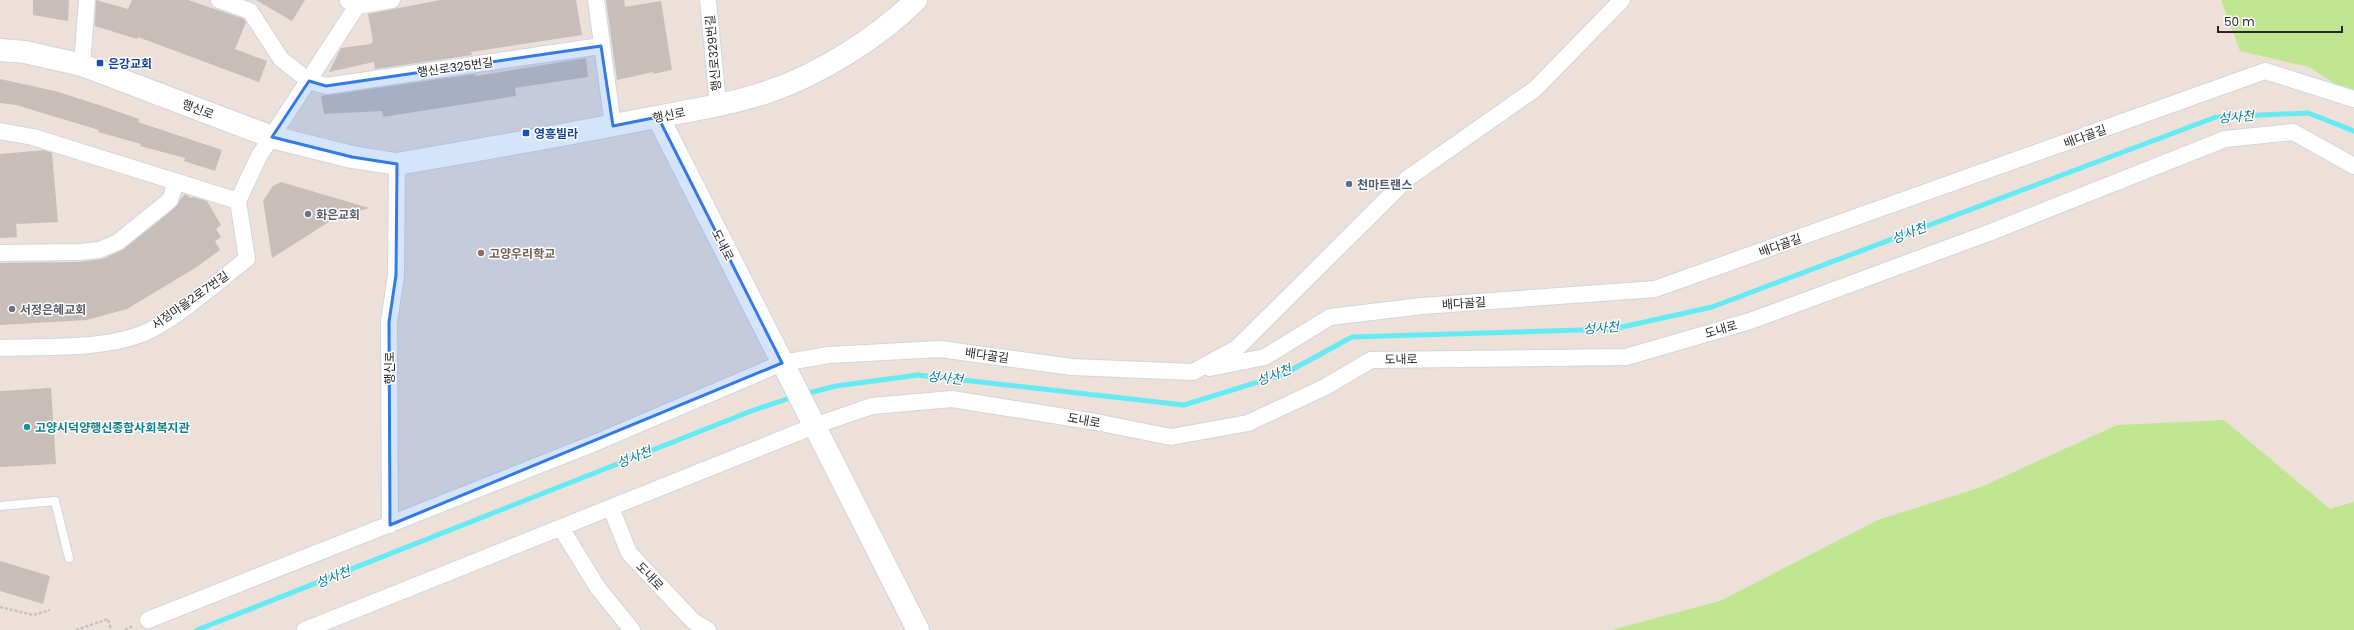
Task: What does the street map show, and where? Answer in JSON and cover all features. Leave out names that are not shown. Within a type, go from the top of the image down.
[{"type":"main road","name":"행신로","points":[[0,50],[25,52],[82,65],[272,137],[352,157],[397,164],[613,126],[718,105],[771,90],[824,66],[872,36],[903,13],[916,0]]},
{"type":"main road","name":"도내로","points":[[658,117],[812,421]]},
{"type":"main road","points":[[812,421],[918,630]]},
{"type":"street","points":[[82,65],[87,0]]},
{"type":"street","points":[[219,0],[250,11],[281,59],[309,81]]},
{"type":"street","points":[[0,131],[33,137],[238,201],[259,156],[309,81],[353,2],[392,0]]},
{"type":"street","points":[[596,0],[613,126]]},
{"type":"street","name":"행신로329번길","points":[[708,0],[718,105]]},
{"type":"street","points":[[1193,372],[1237,348],[1408,178],[1535,89],[1622,0]]},
{"type":"street","name":"행신로325번길","points":[[309,81],[326,86],[601,46]]},
{"type":"street","name":"배다골길","points":[[148,620],[785,368],[829,355],[940,349],[1072,367],[1193,372],[1265,357],[1330,317],[1422,306],[1655,290],[2265,71],[2354,99]]},
{"type":"street","name":"도내로","points":[[305,630],[611,508],[812,421],[872,406],[952,399],[1096,422],[1171,437],[1248,423],[1325,387],[1371,360],[1626,357],[1750,321],[1991,232],[2225,139],[2293,132],[2354,166]]},
{"type":"street","name":"행신로","points":[[390,525],[389,322],[396,275],[397,164]]},
{"type":"street","points":[[0,253],[79,252],[99,250],[118,242],[170,200],[176,182]]},
{"type":"street","name":"서정마을2로7번길","points":[[0,348],[98,344],[140,335],[166,320],[247,259],[238,201]]},
{"type":"street","name":"도내로","points":[[611,508],[629,554],[693,621],[708,630]]},
{"type":"street","points":[[562,528],[598,588],[632,630]]},
{"type":"lane","points":[[0,506],[55,501],[69,558]]},
{"type":"path","points":[[0,607],[33,615],[50,610]]},
{"type":"path","points":[[76,630],[108,619],[111,630]]},
{"type":"highlighted area","points":[[601,46],[613,126],[658,117],[782,363],[390,525],[389,322],[396,275],[397,164],[352,157],[272,137],[309,81],[326,86]]},
{"type":"green space","points":[[2221,0],[2354,0],[2354,96],[2309,67],[2240,51]]},
{"type":"green space","points":[[2224,420],[2330,509],[2354,502],[2354,630],[1611,630],[1720,601],[1878,520],[1981,487],[2117,425]]},
{"type":"building","points":[[33,0],[69,0],[68,21],[33,15]]},
{"type":"building","points":[[96,0],[128,9],[132,0],[188,0],[244,19],[246,22],[235,49],[267,61],[259,82],[138,37],[137,39],[95,26]]},
{"type":"building","points":[[256,0],[305,0],[292,21]]},
{"type":"building","points":[[440,0],[576,0],[582,35],[471,52],[472,55],[375,69],[374,62],[329,72],[341,48],[371,44],[373,41],[368,14]]},
{"type":"building","points":[[606,0],[624,0],[625,7],[661,1],[672,70],[653,74],[653,72],[617,80]]},
{"type":"building","points":[[586,58],[588,77],[515,88],[516,96],[383,117],[382,111],[324,114],[321,96],[475,74],[476,76]]},
{"type":"building","points":[[0,79],[55,91],[99,105],[139,119],[138,122],[222,150],[215,171],[184,161],[185,158],[140,146],[141,144],[98,132],[99,130],[16,105],[0,103]]},
{"type":"building","points":[[44,150],[52,153],[58,222],[16,224],[17,237],[0,238],[0,154]]},
{"type":"building","name":"화은교회","points":[[281,182],[369,208],[332,220],[272,258],[263,201],[273,186]]},
{"type":"building","points":[[185,194],[191,198],[193,197],[207,201],[221,225],[216,229],[221,237],[215,241],[220,250],[195,268],[127,309],[87,320],[0,325],[0,263],[79,262],[103,259],[124,249],[170,212]]},
{"type":"building","name":"고양시덕양행신종합사회복지관","points":[[51,388],[56,464],[0,467],[0,391]]},
{"type":"building","points":[[0,561],[50,576],[43,604],[0,591]]},
{"type":"waterway","name":"성사천","points":[[805,394],[836,386],[918,375],[1184,405],[1284,374],[1352,337],[1613,329],[1712,307],[2216,117],[2308,113],[2354,131]]},
{"type":"waterway","name":"성사천","points":[[197,630],[754,410],[793,397]]},
{"type":"place","name":"은강교회","points":[[100,63]]},
{"type":"place","name":"영흥빌라","points":[[526,133]]},
{"type":"place","name":"천마트랜스","points":[[1349,184]]},
{"type":"place","name":"화은교회","points":[[308,214]]},
{"type":"place","name":"고양우리학교","points":[[481,253]]},
{"type":"place","name":"서정은혜교회","points":[[12,309]]},
{"type":"place","name":"고양시덕양행신종합사회복지관","points":[[27,427]]}]
